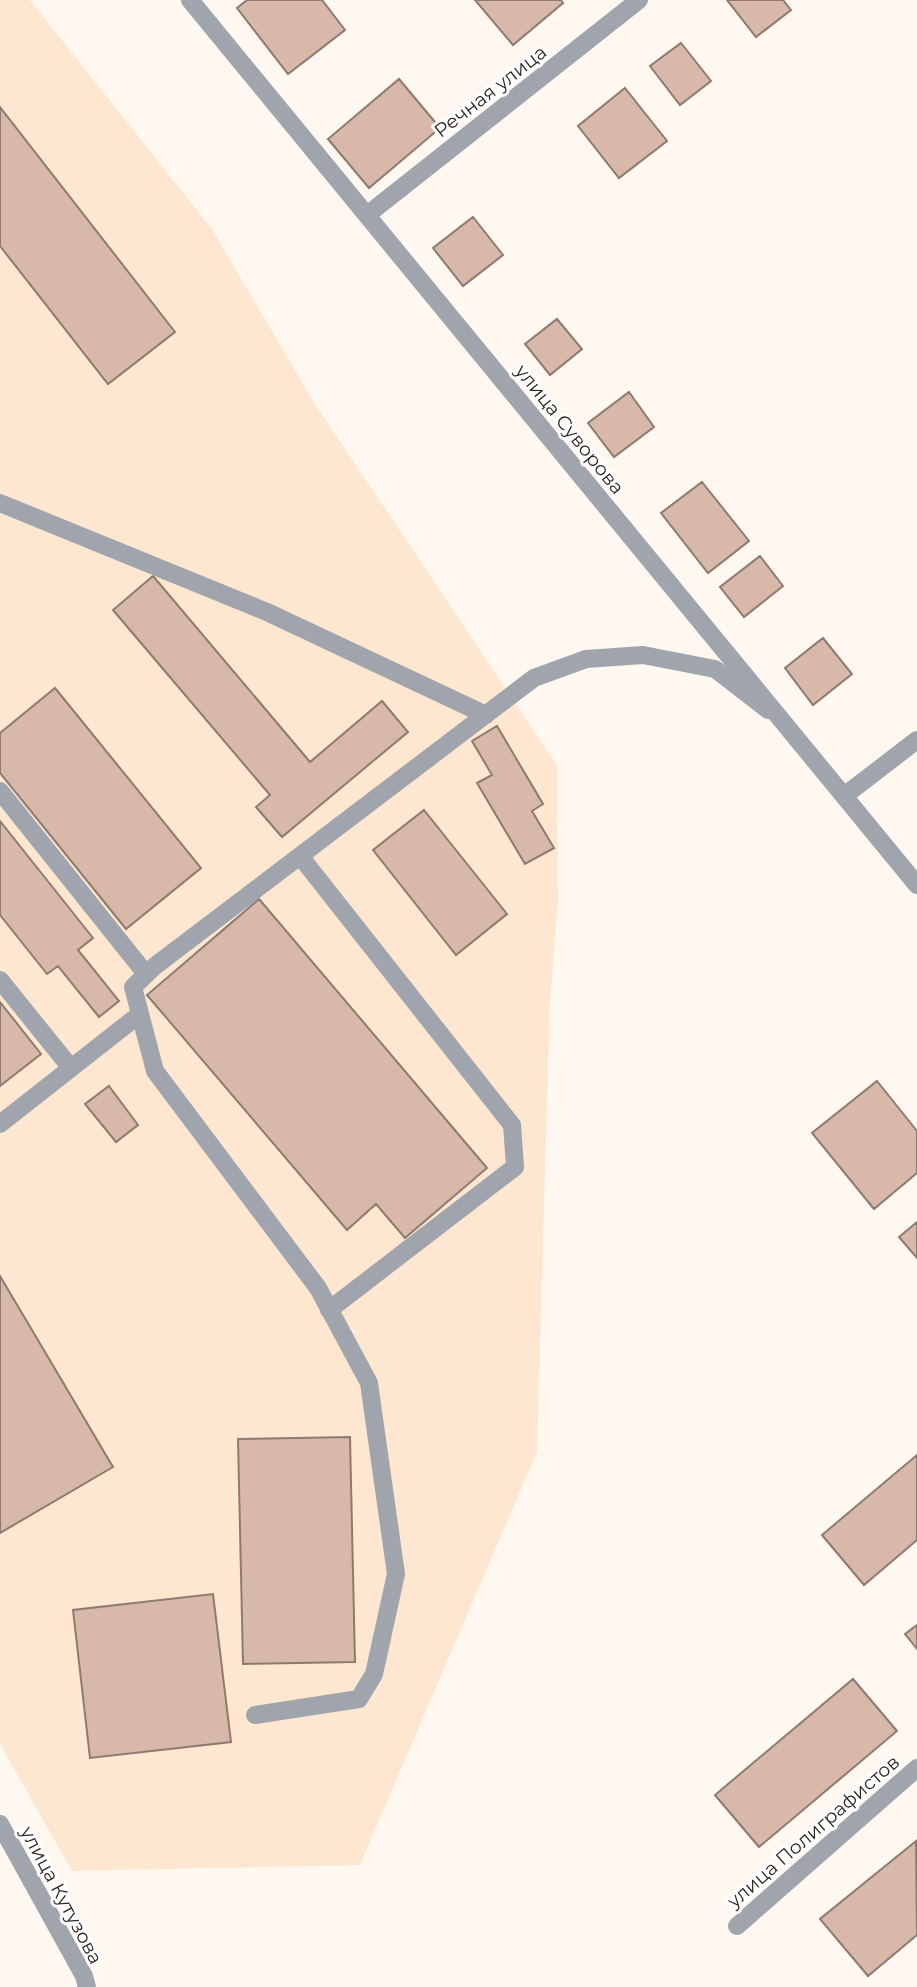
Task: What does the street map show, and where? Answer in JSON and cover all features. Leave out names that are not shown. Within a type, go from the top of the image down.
[{"type":"street","name":"улица Суворова","points":[[190,0],[917,885]]},
{"type":"street","name":"Речная улица","points":[[367,215],[639,0]]},
{"type":"street","points":[[0,503],[267,612],[486,715]]},
{"type":"street","points":[[255,1715],[359,1699],[374,1674],[396,1574],[369,1383],[318,1288],[155,1071],[133,987],[146,974],[534,678],[586,659],[643,654],[715,669],[782,721]]},
{"type":"street","points":[[844,796],[917,740]]},
{"type":"street","points":[[0,791],[146,974]]},
{"type":"street","points":[[300,856],[512,1125],[515,1167],[329,1310]]},
{"type":"street","points":[[0,980],[71,1068]]},
{"type":"street","points":[[0,1124],[140,1014]]},
{"type":"street","name":"улица Полиграфистов","points":[[737,1926],[917,1768]]},
{"type":"street","name":"улица Кутузова","points":[[0,1824],[87,1987]]},
{"type":"shaded area","points":[[0,0],[30,0],[212,229],[313,401],[557,765],[558,903],[550,1001],[537,1452],[360,1865],[72,1871],[0,1744]]},
{"type":"building","points":[[247,0],[322,0],[345,30],[288,74],[237,8]]},
{"type":"building","points":[[475,0],[561,0],[563,3],[513,45]]},
{"type":"building","points":[[727,0],[783,0],[791,10],[756,37]]},
{"type":"building","points":[[681,43],[711,81],[680,105],[650,66]]},
{"type":"building","points":[[399,79],[440,128],[369,188],[328,139]]},
{"type":"building","points":[[625,88],[667,141],[619,178],[578,126]]},
{"type":"building","points":[[0,107],[175,332],[108,384],[0,246]]},
{"type":"building","points":[[473,217],[503,255],[463,286],[433,248]]},
{"type":"building","points":[[557,319],[582,349],[550,375],[525,344]]},
{"type":"building","points":[[629,392],[654,427],[614,457],[588,423]]},
{"type":"building","points":[[702,482],[749,541],[708,573],[661,513]]},
{"type":"building","points":[[760,556],[783,586],[744,617],[720,587]]},
{"type":"building","points":[[153,576],[310,762],[382,701],[408,732],[282,837],[256,807],[270,795],[113,610]]},
{"type":"building","points":[[823,638],[852,674],[813,705],[785,668]]},
{"type":"building","points":[[55,688],[201,868],[126,929],[0,773],[0,733]]},
{"type":"building","points":[[497,726],[543,804],[532,811],[554,848],[525,864],[477,783],[492,775],[472,741]]},
{"type":"building","points":[[424,810],[507,914],[456,955],[373,850]]},
{"type":"building","points":[[0,821],[93,938],[78,950],[119,1001],[99,1017],[58,966],[47,974],[0,915]]},
{"type":"building","points":[[259,899],[487,1168],[405,1238],[376,1204],[347,1230],[147,995]]},
{"type":"building","points":[[0,1002],[41,1054],[0,1086]]},
{"type":"building","points":[[877,1081],[917,1131],[917,1173],[874,1209],[812,1133]]},
{"type":"building","points":[[109,1086],[138,1125],[116,1142],[85,1104]]},
{"type":"building","points":[[917,1222],[917,1258],[899,1237]]},
{"type":"building","points":[[0,1276],[113,1467],[0,1533]]},
{"type":"building","points":[[350,1437],[355,1662],[243,1664],[238,1439]]},
{"type":"building","points":[[917,1455],[917,1540],[864,1585],[822,1535]]},
{"type":"building","points":[[213,1594],[231,1742],[90,1758],[73,1610]]},
{"type":"building","points":[[917,1625],[917,1649],[905,1634]]},
{"type":"building","points":[[853,1679],[897,1731],[759,1847],[715,1795]]},
{"type":"building","points":[[916,1841],[917,1935],[868,1976],[820,1919]]}]
